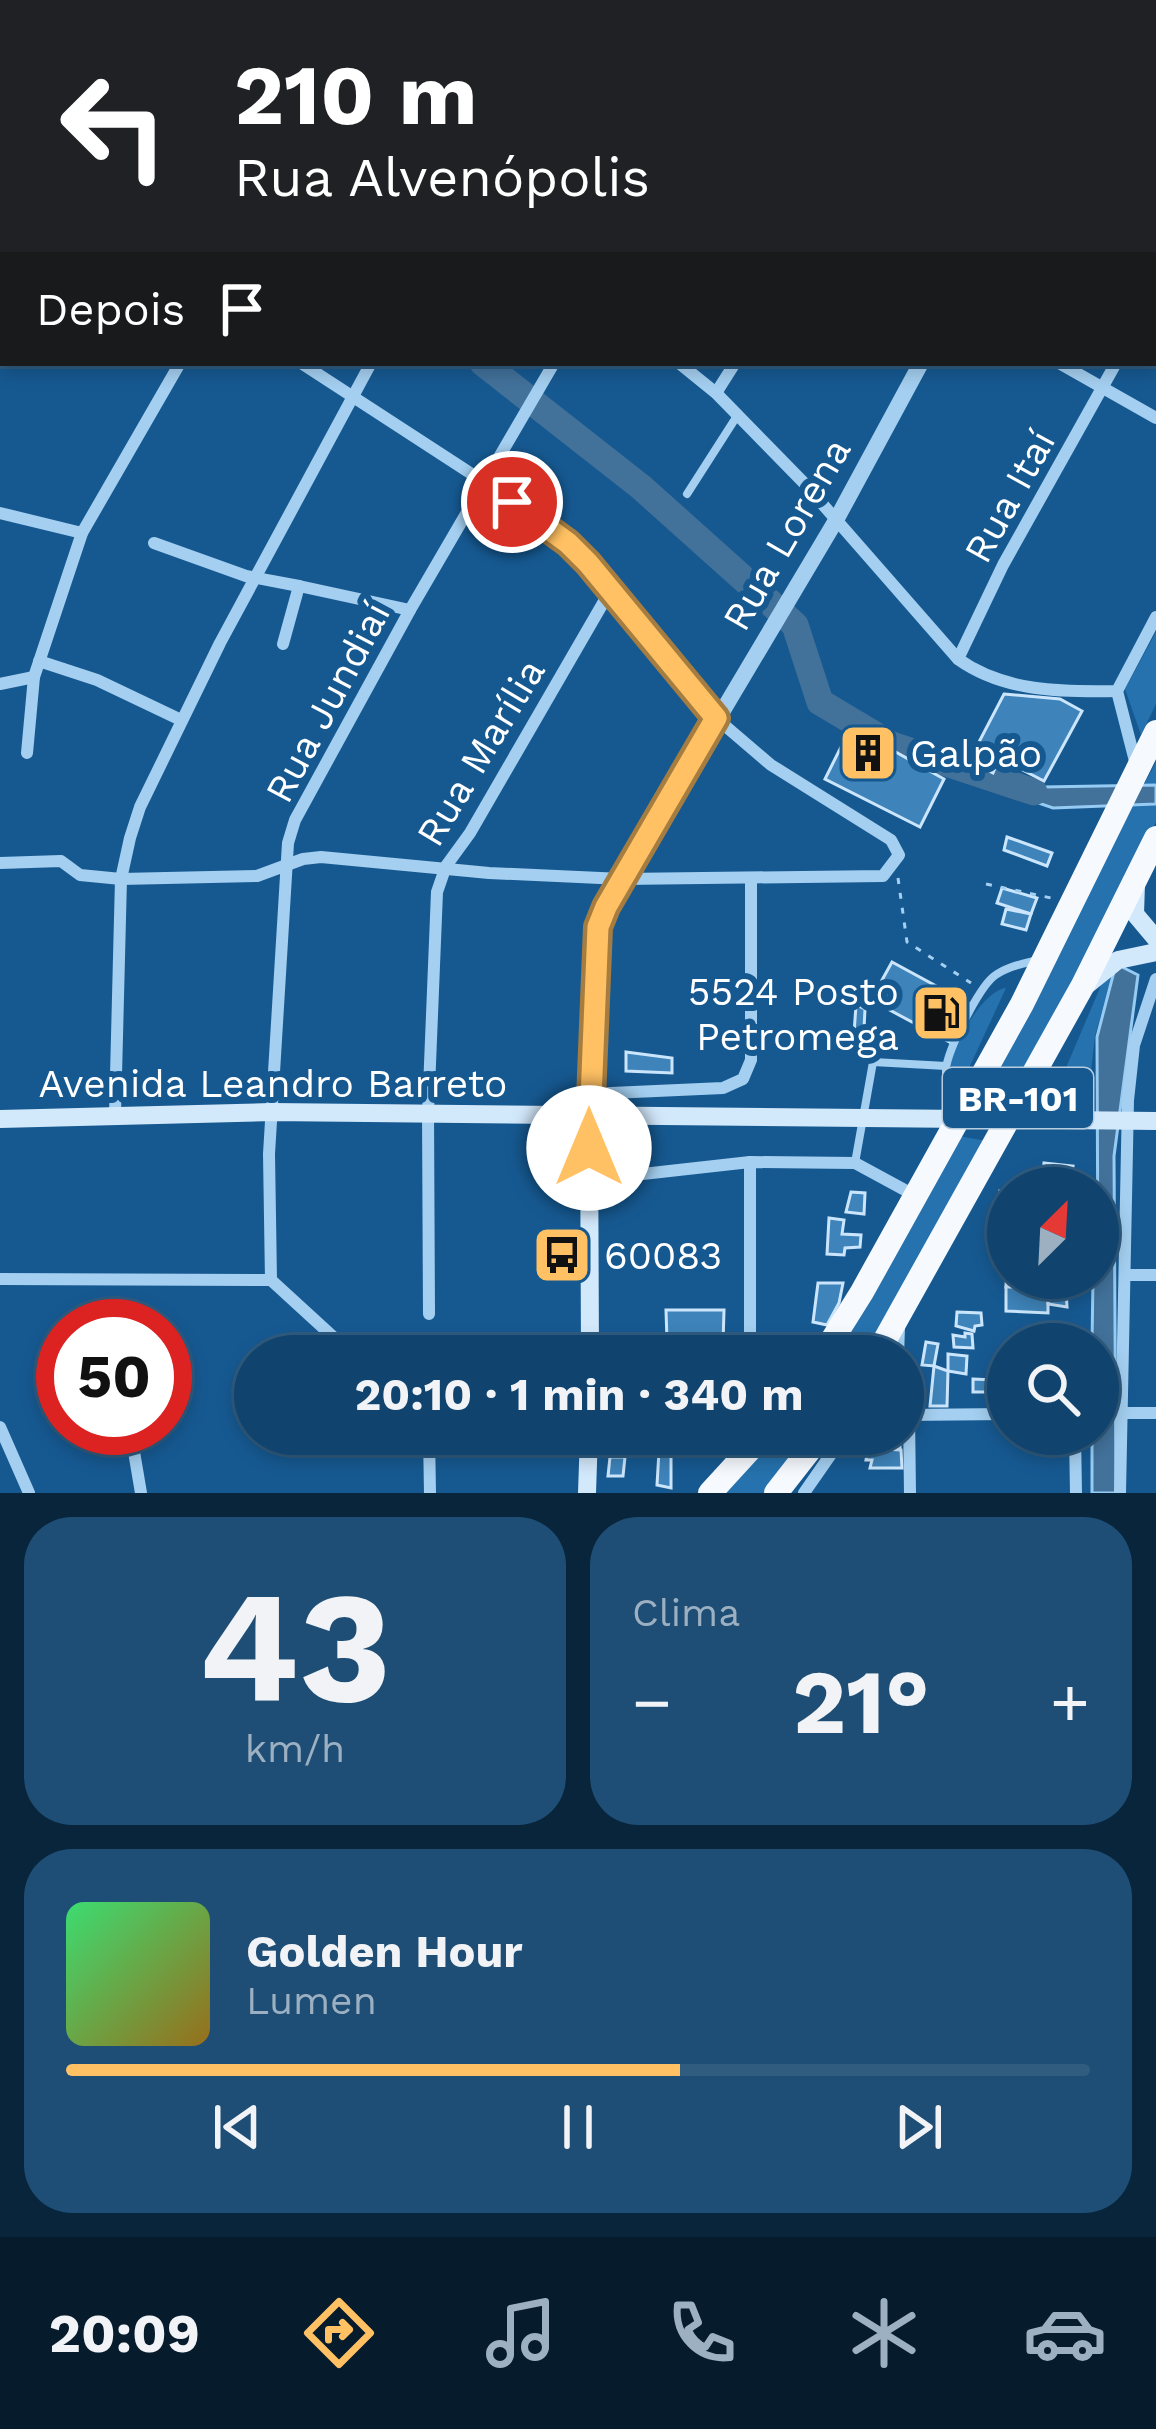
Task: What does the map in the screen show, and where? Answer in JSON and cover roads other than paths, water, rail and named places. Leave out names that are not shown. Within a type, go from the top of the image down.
[{"type":"highway","name":"BR-101","points":[[834,1335],[1044,958],[1156,732]]},
{"type":"highway","name":"BR-101","points":[[890,1335],[1075,997],[1156,838]]},
{"type":"highway","points":[[710,1493],[745,1455]]},
{"type":"highway","points":[[776,1493],[806,1455]]},
{"type":"main road","points":[[1075,997],[1102,970],[1150,947],[1135,914],[1137,874]]},
{"type":"main road","name":"Avenida Leandro Barreto","points":[[0,1119],[271,1112],[1155,1121]]},
{"type":"main road","name":"Rua Lorena","points":[[589,1116],[590,1335]]},
{"type":"main road","points":[[587,1493],[588,1455]]},
{"type":"street","points":[[27,753],[34,677],[82,533],[178,366]]},
{"type":"street","points":[[0,863],[61,861],[80,875],[121,879],[257,876],[321,857],[489,873],[622,879],[883,875],[897,859],[891,840],[771,765],[716,718],[568,543],[484,482],[305,366]]},
{"type":"street","points":[[115,1115],[121,879],[140,807],[181,720],[369,366]]},
{"type":"street","name":"Rua Jundiaí","points":[[271,1280],[271,1112],[284,868],[295,820],[552,366]]},
{"type":"street","points":[[683,366],[738,415],[958,659],[981,676],[1014,685],[1068,692],[1117,691]]},
{"type":"street","points":[[716,392],[733,366]]},
{"type":"street","name":"Rua Lorena","points":[[589,1116],[598,927],[835,521],[919,366]]},
{"type":"street","points":[[1064,366],[1156,418]]},
{"type":"street","name":"Rua Itaí","points":[[958,659],[1004,565],[1114,366]]},
{"type":"street","points":[[0,513],[82,533]]},
{"type":"street","points":[[154,543],[255,578],[410,610]]},
{"type":"street","points":[[283,644],[299,586]]},
{"type":"street","name":"Rua Marília","points":[[429,1314],[428,1113],[437,892],[446,866],[470,833],[610,591]]},
{"type":"street","points":[[1137,768],[1117,691],[1156,617]]},
{"type":"street","points":[[39,661],[98,680],[181,720]]},
{"type":"street","points":[[0,684],[34,677]]},
{"type":"street","points":[[589,1094],[723,1088],[743,1079],[751,1060],[751,878]]},
{"type":"street","points":[[1120,1493],[1130,1082],[1134,1045],[1156,979]]},
{"type":"street","points":[[750,1162],[750,1335]]},
{"type":"street","points":[[589,1180],[750,1162],[855,1163],[914,1196]]},
{"type":"street","points":[[1125,1275],[1156,1275]]},
{"type":"street","points":[[0,1279],[271,1280],[331,1335]]},
{"type":"street","points":[[899,1321],[899,1335]]},
{"type":"street","points":[[1119,1413],[1156,1413]]},
{"type":"street","points":[[924,1414],[987,1414]]},
{"type":"street","points":[[0,1427],[29,1493]]},
{"type":"street","points":[[135,1455],[141,1493]]},
{"type":"street","points":[[429,1455],[430,1493]]},
{"type":"street","points":[[804,1493],[830,1455]]},
{"type":"street","points":[[908,1455],[910,1493]]},
{"type":"street","points":[[1076,1455],[1076,1493]]},
{"type":"lane","points":[[687,494],[738,415]]},
{"type":"lane","points":[[962,1109],[947,1081],[946,1066],[982,991],[991,978],[1044,958]]},
{"type":"lane","points":[[855,1163],[873,1062],[946,1066]]},
{"type":"waterway","points":[[487,366],[641,487],[795,625],[820,702],[892,745],[1034,792]]},
{"type":"place","name":"Galpão","points":[[868,753]]},
{"type":"place","name":"5524 Posto Petromega","points":[[941,1013]]},
{"type":"place","name":"60083","points":[[562,1255]]}]
